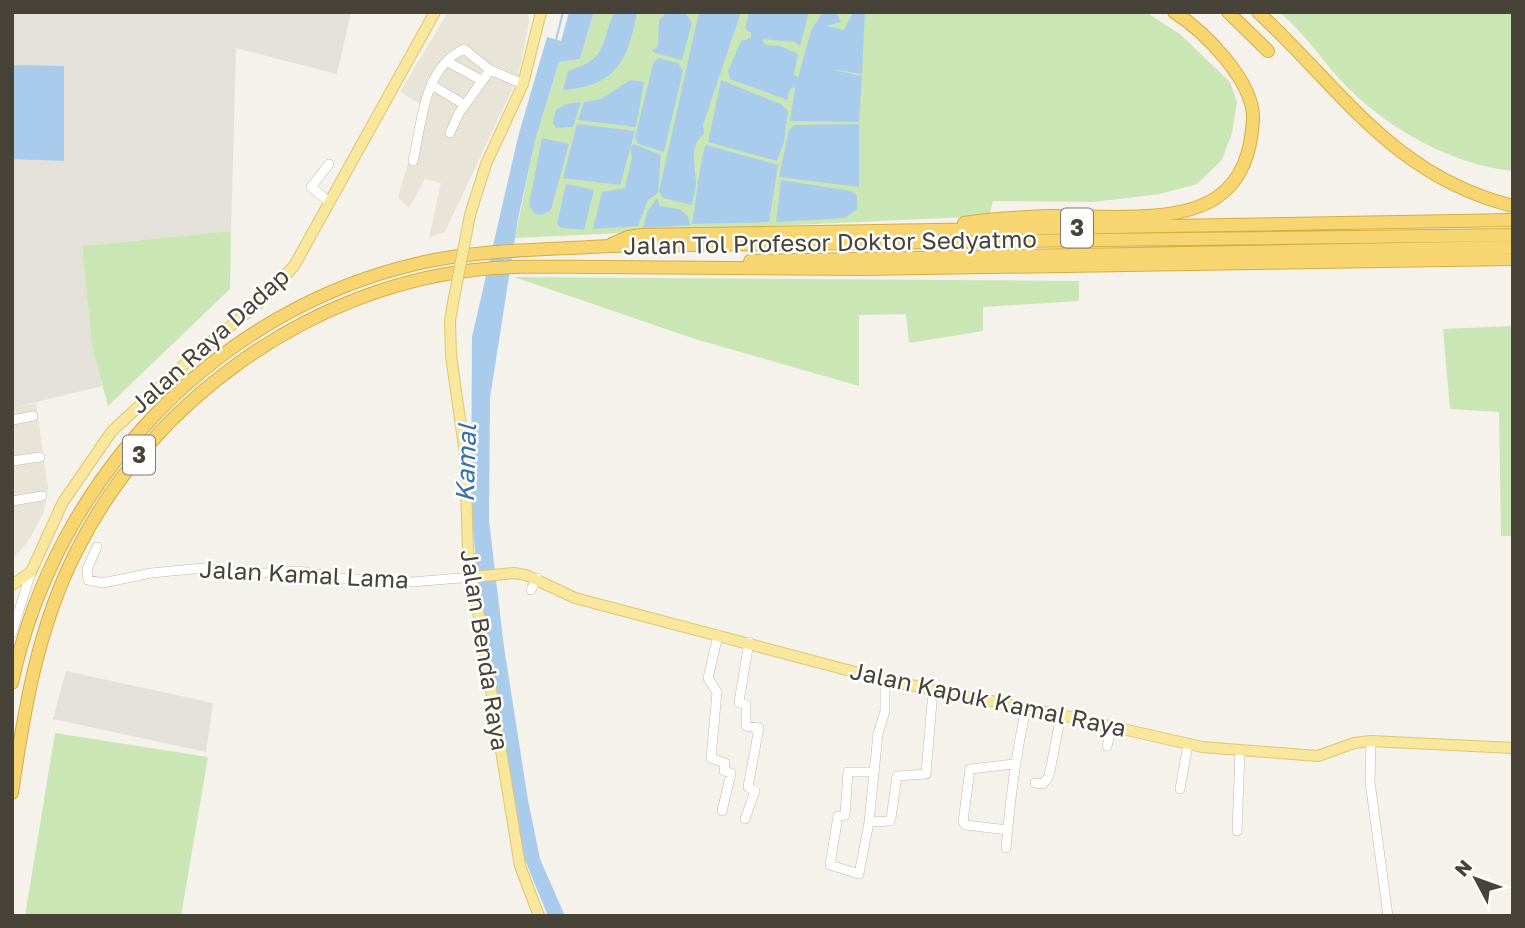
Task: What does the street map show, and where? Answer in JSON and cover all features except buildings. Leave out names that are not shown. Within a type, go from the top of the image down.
[{"type":"highway","points":[[887,231],[1008,218],[1164,215],[1215,199],[1233,183],[1243,168],[1251,143],[1253,114],[1234,69],[1207,39],[1174,12]]},
{"type":"highway","points":[[1228,12],[1268,51]]},
{"type":"highway","points":[[1258,12],[1364,121],[1406,157],[1447,183],[1513,206]]},
{"type":"highway","name":"Jalan Tol Profesor Doktor Sedyatmo","points":[[610,246],[628,237],[641,235],[1513,220]]},
{"type":"highway","name":"Jalan Tol Profesor Doktor Sedyatmo","points":[[12,683],[20,647],[41,584],[61,542],[104,475],[136,434],[178,391],[244,339],[300,307],[357,282],[419,263],[479,253],[610,246],[1513,235]]},
{"type":"highway","name":"Jalan Tol Profesor Doktor Sedyatmo","points":[[672,267],[781,260],[1513,247]]},
{"type":"highway","name":"Jalan Tol Profesor Doktor Sedyatmo","points":[[12,793],[23,716],[39,648],[60,588],[78,548],[110,494],[148,443],[190,403],[254,352],[310,320],[364,297],[422,279],[479,269],[539,267],[797,269],[1513,259]]},
{"type":"main road","name":"Jalan Raya Dadap","points":[[31,572],[63,502],[112,431],[281,281],[306,247],[328,201],[435,12]]},
{"type":"main road","points":[[535,12],[538,26]]},
{"type":"main road","points":[[523,84],[541,12]]},
{"type":"main road","name":"Jalan Benda Raya","points":[[523,84],[486,164],[470,215],[450,321],[451,356],[466,454],[465,508],[517,855],[540,916]]},
{"type":"main road","points":[[12,585],[31,572]]},
{"type":"main road","name":"Jalan Kapuk Kamal Raya","points":[[476,577],[514,573],[537,578],[576,598],[885,680],[1240,753],[1318,756],[1354,743],[1371,741],[1513,748]]},
{"type":"street","points":[[413,161],[423,104],[448,62],[464,49],[493,71],[523,84]]},
{"type":"street","points":[[448,62],[481,80]]},
{"type":"street","points":[[450,134],[481,80],[493,71]]},
{"type":"street","points":[[432,85],[465,105]]},
{"type":"street","points":[[328,201],[311,187],[329,164]]},
{"type":"street","points":[[12,421],[33,416]]},
{"type":"street","points":[[12,461],[40,457]]},
{"type":"street","points":[[12,501],[42,496]]},
{"type":"street","name":"Jalan Kamal Lama","points":[[97,547],[87,569],[88,580],[103,583],[151,573],[203,568],[250,574],[298,571],[339,578],[411,582],[476,577]]},
{"type":"street","points":[[12,633],[31,572]]},
{"type":"street","points":[[531,590],[537,578]]},
{"type":"street","points":[[718,635],[708,678],[717,692],[711,758],[725,763],[724,771],[731,773],[722,811]]},
{"type":"street","points":[[745,820],[755,791],[748,787],[756,758],[759,728],[746,726],[746,705],[739,702],[749,642]]},
{"type":"street","points":[[874,772],[848,772],[845,815],[838,816],[830,865],[859,874],[869,822],[874,772],[877,734],[885,711],[885,680]]},
{"type":"street","points":[[869,822],[890,821],[897,776],[926,774],[933,690]]},
{"type":"street","points":[[1006,848],[1014,764],[1026,708]]},
{"type":"street","points":[[1035,783],[1043,784],[1049,776],[1061,715]]},
{"type":"street","points":[[1107,746],[1112,727]]},
{"type":"street","points":[[1371,741],[1370,782],[1388,916]]},
{"type":"street","points":[[1180,789],[1188,744]]},
{"type":"street","points":[[1237,831],[1240,753]]},
{"type":"street","points":[[1008,830],[965,825],[963,822],[970,769],[1014,764]]},
{"type":"shaded area","points":[[12,12],[351,12],[337,74],[236,48],[231,231],[82,246],[92,347],[102,386],[12,408]]},
{"type":"shaded area","points":[[448,12],[528,12],[529,23],[518,77],[445,232],[429,238],[441,183],[425,179],[409,208],[398,197],[425,107],[400,92]]},
{"type":"shaded area","points":[[36,403],[48,488],[44,512],[29,540],[12,560],[12,408]]},
{"type":"shaded area","points":[[66,671],[213,703],[206,752],[53,719]]},
{"type":"green space","points":[[594,12],[1146,12],[1181,35],[1230,82],[1237,102],[1232,133],[1222,160],[1197,184],[1160,194],[1093,202],[993,201],[989,216],[515,238],[535,141],[559,62],[580,59]]},
{"type":"green space","points":[[1279,12],[1513,12],[1513,171],[1467,161],[1445,153],[1403,131],[1365,104],[1348,88]]},
{"type":"green space","points":[[231,231],[230,289],[108,406],[92,347],[82,246]]},
{"type":"green space","points":[[514,277],[1079,281],[1079,301],[983,307],[983,331],[909,343],[906,314],[859,315],[859,386],[695,339]]},
{"type":"green space","points":[[1513,326],[1513,536],[1501,536],[1499,412],[1450,409],[1443,329]]},
{"type":"green space","points":[[55,733],[208,757],[181,916],[25,916]]},
{"type":"water","points":[[569,12],[594,12],[580,59],[559,62],[535,141],[518,219],[490,398],[489,521],[504,647],[540,859],[565,916],[548,916],[523,855],[484,630],[471,514],[472,337],[518,137],[547,37],[561,41]]},
{"type":"water","points":[[614,12],[637,12],[629,44],[617,68],[596,83],[563,90],[568,71],[590,62],[600,50]]},
{"type":"water","points":[[699,12],[741,12],[703,125],[704,134],[696,144],[696,185],[692,205],[663,198],[659,191]]},
{"type":"water","points":[[749,12],[809,12],[800,46],[794,42],[762,39],[765,45],[781,46],[798,54],[794,75],[798,78],[811,30],[823,12],[836,12],[841,22],[827,26],[844,30],[853,12],[865,12],[862,74],[830,69],[862,76],[859,122],[790,121],[795,87],[790,89],[787,100],[730,79],[728,71],[741,41],[751,38],[751,33],[745,29]]},
{"type":"water","points":[[685,13],[692,23],[682,60],[655,53],[652,50],[658,47],[659,20],[665,14]]},
{"type":"water","points":[[658,58],[678,63],[683,71],[664,152],[638,144],[635,138],[653,64]]},
{"type":"water","points":[[12,65],[64,66],[64,161],[12,159]]},
{"type":"water","points":[[630,80],[644,82],[636,127],[578,120],[584,102],[601,99]]},
{"type":"water","points":[[721,80],[781,104],[788,111],[784,142],[777,161],[708,142]]},
{"type":"water","points":[[581,102],[573,127],[556,128],[553,123],[556,110],[566,104]]},
{"type":"water","points":[[577,124],[635,131],[620,185],[563,178]]},
{"type":"water","points":[[859,124],[859,187],[779,177],[789,130],[794,125]]},
{"type":"water","points":[[542,138],[569,144],[551,210],[541,215],[534,213],[529,205]]},
{"type":"water","points":[[634,144],[661,155],[658,193],[648,200],[638,226],[593,229],[602,192],[625,188],[632,157],[630,148]]},
{"type":"water","points":[[706,145],[778,165],[769,222],[692,224]]},
{"type":"water","points":[[781,180],[851,191],[857,195],[857,209],[845,218],[776,222]]},
{"type":"water","points":[[566,184],[594,190],[584,230],[561,228],[557,224]]},
{"type":"water","points":[[657,198],[660,206],[679,209],[688,216],[690,225],[643,228],[647,212]]},
{"type":"waterway","name":"Kamal","points":[[556,40],[563,12]]}]
